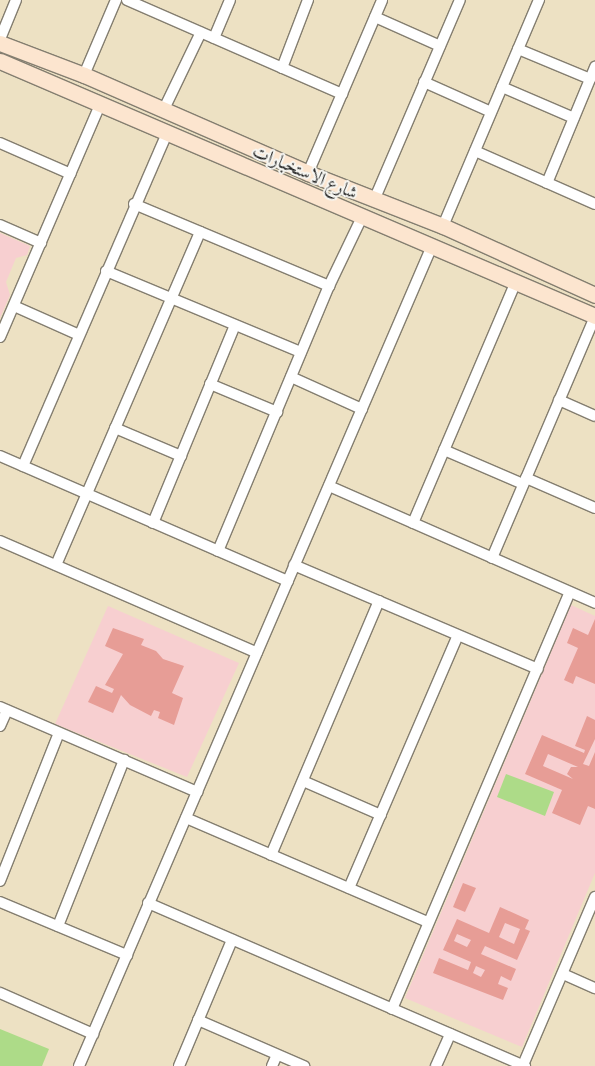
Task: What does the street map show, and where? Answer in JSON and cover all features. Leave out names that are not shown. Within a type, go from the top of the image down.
[{"type":"main road","name":"شارع الاستخبارات","points":[[0,43],[84,75],[308,173],[443,226],[595,295]]},
{"type":"main road","name":"شارع الاستخبارات","points":[[0,61],[595,316]]},
{"type":"main road","points":[[478,266],[486,247]]},
{"type":"street","points":[[0,39],[16,0]]},
{"type":"street","points":[[84,75],[116,0]]},
{"type":"street","points":[[127,0],[342,94]]},
{"type":"street","points":[[214,38],[230,0]]},
{"type":"street","points":[[282,68],[308,0]]},
{"type":"street","points":[[308,173],[382,0]]},
{"type":"street","points":[[375,198],[460,0]]},
{"type":"street","points":[[443,226],[539,0]]},
{"type":"street","points":[[375,17],[440,46]]},
{"type":"street","points":[[164,109],[201,32]]},
{"type":"street","points":[[518,49],[590,79]]},
{"type":"street","points":[[547,183],[595,67]]},
{"type":"street","points":[[424,82],[491,112]]},
{"type":"street","points":[[502,87],[574,118]]},
{"type":"street","points":[[0,337],[100,105]]},
{"type":"street","points":[[23,466],[134,204],[167,133]]},
{"type":"street","points":[[0,143],[71,174]]},
{"type":"street","points":[[475,151],[595,204]]},
{"type":"street","points":[[134,204],[329,286]]},
{"type":"street","points":[[218,551],[329,286],[362,217]]},
{"type":"street","points":[[0,225],[41,243]]},
{"type":"street","points":[[56,565],[200,232]]},
{"type":"street","points":[[79,1066],[432,246]]},
{"type":"street","points":[[106,271],[302,352]]},
{"type":"street","points":[[413,523],[516,282]]},
{"type":"street","points":[[14,306],[79,335]]},
{"type":"street","points":[[492,558],[595,316]]},
{"type":"street","points":[[153,523],[235,325]]},
{"type":"street","points":[[291,377],[362,409]]},
{"type":"street","points":[[210,384],[276,412]]},
{"type":"street","points":[[559,400],[595,416]]},
{"type":"street","points":[[115,428],[181,456]]},
{"type":"street","points":[[444,450],[595,508]]},
{"type":"street","points":[[0,456],[288,581]]},
{"type":"street","points":[[329,486],[595,603]]},
{"type":"street","points":[[0,541],[257,653]]},
{"type":"street","points":[[294,565],[538,669]]},
{"type":"street","points":[[392,1009],[570,592]]},
{"type":"street","points":[[271,854],[380,601]]},
{"type":"street","points":[[349,888],[458,635]]},
{"type":"street","points":[[0,726],[3,709],[197,792]]},
{"type":"street","points":[[0,881],[59,733]]},
{"type":"street","points":[[58,926],[124,760]]},
{"type":"street","points":[[303,781],[381,815]]},
{"type":"street","points":[[186,818],[428,922]]},
{"type":"street","points":[[148,903],[524,1066],[595,897]]},
{"type":"street","points":[[0,902],[127,955]]},
{"type":"street","points":[[179,1066],[232,940]]},
{"type":"street","points":[[563,974],[595,988]]},
{"type":"street","points":[[0,993],[93,1034]]},
{"type":"street","points":[[198,1020],[304,1066]]},
{"type":"street","points":[[436,1066],[450,1034]]},
{"type":"street","points":[[272,1066],[277,1054]]},
{"type":"shaded area","points":[[0,233],[30,246],[27,255],[16,258],[6,282],[10,295],[0,318]]},
{"type":"shaded area","points":[[571,605],[595,616],[595,873],[522,1047],[405,998]]},
{"type":"shaded area","points":[[108,606],[239,663],[187,777],[55,724]]},
{"type":"green space","points":[[506,774],[554,792],[545,816],[497,797]]},
{"type":"green space","points":[[0,1029],[49,1049],[42,1066],[0,1066]]},
{"type":"building","points":[[595,619],[595,684],[576,676],[573,684],[564,680],[578,648],[567,643],[573,628],[588,635]]},
{"type":"building","points":[[113,628],[144,639],[141,645],[156,651],[163,659],[184,666],[172,693],[183,698],[174,725],[158,718],[160,712],[154,710],[151,716],[130,705],[121,695],[113,713],[88,702],[96,686],[112,693],[114,689],[105,685],[123,654],[105,646]]},
{"type":"building","points":[[587,716],[595,720],[595,739],[583,764],[589,766],[595,752],[595,809],[588,806],[580,825],[552,813],[562,790],[525,774],[542,735],[584,753],[585,750],[575,746]],"holes":[[[548,754],[578,767],[571,767],[567,774],[573,779],[543,766]]]},
{"type":"building","points":[[463,883],[476,888],[465,912],[453,907]]},
{"type":"building","points":[[500,907],[529,920],[525,929],[530,931],[517,960],[485,946],[481,954],[516,969],[511,981],[501,976],[498,984],[508,988],[503,1000],[433,973],[439,958],[468,970],[471,962],[443,950],[457,919],[489,933]],"holes":[[[505,923],[520,929],[514,944],[499,937]],[[457,934],[471,940],[467,947],[454,941]],[[476,966],[485,970],[481,977],[473,973]]]}]
